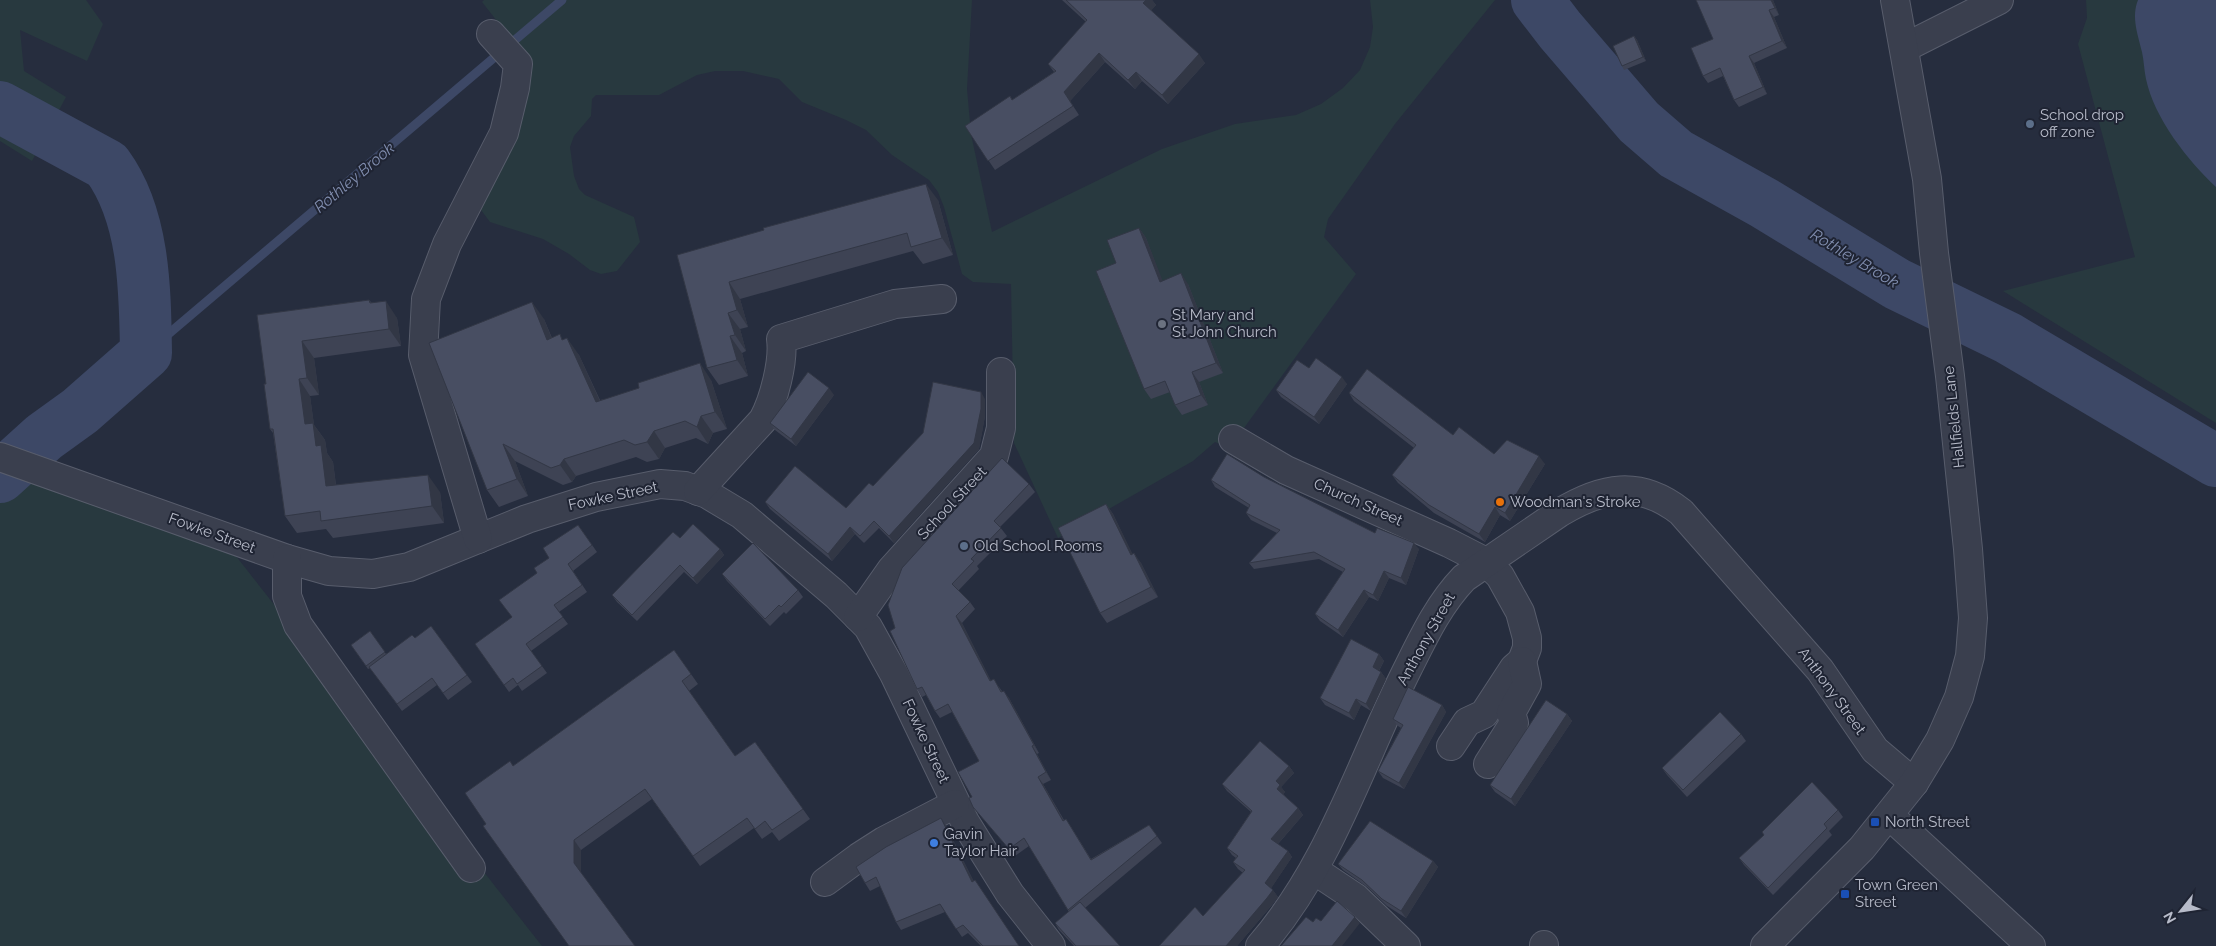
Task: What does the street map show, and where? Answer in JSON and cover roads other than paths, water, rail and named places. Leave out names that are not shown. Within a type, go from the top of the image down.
[{"type":"street","name":"Hallfields Lane","points":[[1890,816],[1914,783],[1940,740],[1959,698],[1967,673],[1972,638],[1967,538],[1927,179],[1895,0]]},
{"type":"street","points":[[1904,48],[1999,0]]},
{"type":"street","points":[[478,539],[423,355],[426,299],[447,244],[504,133],[515,88],[518,64],[492,34]]},
{"type":"street","points":[[698,491],[764,420],[782,356],[781,339],[895,304],[942,299]]},
{"type":"street","name":"School Street","points":[[858,617],[891,570],[994,456],[1001,428],[1001,372]]},
{"type":"street","name":"Church Street","points":[[1233,439],[1286,470],[1419,529],[1486,562]]},
{"type":"street","name":"Fowke Street","points":[[0,456],[287,559],[329,571],[374,574],[409,567],[527,519],[596,497],[660,484],[685,486],[724,503],[742,515],[858,617],[876,640],[956,804],[983,853],[1010,894],[1051,946]]},
{"type":"street","name":"Anthony Street","points":[[1260,946],[1292,904],[1314,870],[1338,826],[1385,715],[1439,608],[1452,590],[1464,578],[1486,562],[1559,513],[1587,499],[1617,490],[1647,492],[1661,497],[1681,512],[1820,670],[1875,750],[1914,783]]},
{"type":"street","points":[[287,559],[287,596],[298,625],[471,868]]},
{"type":"street","points":[[1451,746],[1467,722],[1484,714],[1514,668],[1522,661],[1527,648],[1527,638],[1520,612],[1500,576],[1486,562]]},
{"type":"street","points":[[1488,764],[1514,723],[1511,712],[1527,684],[1522,661]]},
{"type":"street","points":[[825,882],[884,841],[956,804]]},
{"type":"street","points":[[1765,946],[1862,848],[1890,816],[2032,946]]},
{"type":"street","points":[[1314,870],[1356,898],[1406,946]]},
{"type":"water","points":[[2138,0],[2216,0],[2216,187],[2184,152],[2156,109],[2146,79],[2143,55],[2136,26],[2135,13]]},
{"type":"waterway","name":"Rothley Brook","points":[[146,353],[562,0]]},
{"type":"waterway","name":"Rothley Brook","points":[[1537,0],[1560,30],[1639,122],[1676,154],[1764,203],[1897,284],[2008,338],[2216,461]]},
{"type":"waterway","name":"Rothley Brook","points":[[0,107],[107,165],[120,185],[136,231],[140,255],[145,305],[146,353],[80,411],[44,437],[0,477]]},
{"type":"place","name":"School drop off zone","points":[[2030,124]]},
{"type":"place","name":"St Mary and St John Church","points":[[1162,324]]},
{"type":"place","name":"Woodman's Stroke","points":[[1500,502]]},
{"type":"place","name":"Old School Rooms","points":[[964,546]]},
{"type":"place","name":"North Street","points":[[1875,822]]},
{"type":"place","name":"Gavin Taylor Hair","points":[[934,843]]},
{"type":"place","name":"Town Green Street","points":[[1845,894]]}]
